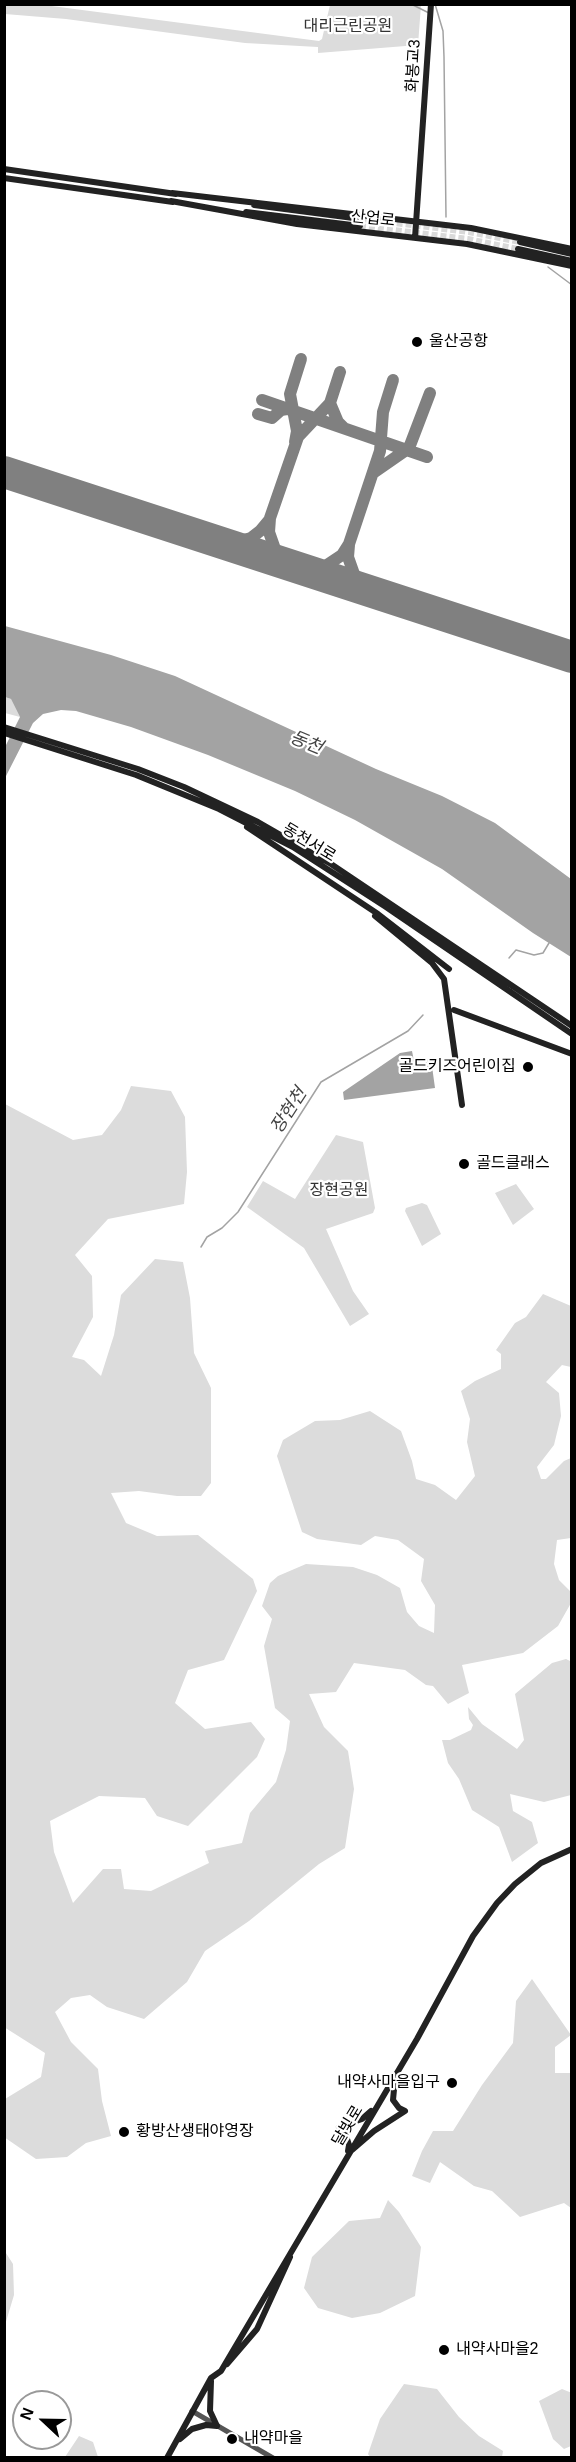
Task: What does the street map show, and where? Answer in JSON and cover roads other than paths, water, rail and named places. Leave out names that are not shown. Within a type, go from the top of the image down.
[{"type":"main road","name":"화봉교3","points":[[415,238],[431,4]]},
{"type":"main road","name":"산업로","points":[[4,169],[360,222],[171,201],[4,178]]},
{"type":"main road","name":"산업로","points":[[172,193],[479,229],[572,249]]},
{"type":"main road","name":"산업로","points":[[171,201],[261,218],[490,248],[572,266]]},
{"type":"main road","points":[[572,254],[519,245],[572,261]]},
{"type":"main road","name":"동천서로","points":[[4,727],[136,775],[219,809],[292,847],[572,1034]]},
{"type":"main road","name":"동천서로","points":[[4,733],[52,744],[138,769],[184,787],[295,842],[443,938],[572,1026]]},
{"type":"main road","points":[[219,809],[378,914],[449,969]]},
{"type":"main road","points":[[340,888],[432,963],[444,979],[462,1105]]},
{"type":"main road","points":[[454,1010],[572,1054]]},
{"type":"main road","name":"달빛로","points":[[167,2457],[211,2378],[221,2371],[398,2070],[456,1963],[486,1916],[506,1893],[541,1863],[572,1849]]},
{"type":"main road","points":[[347,2155],[374,2131],[405,2111],[399,2108],[393,2100],[398,2070]]},
{"type":"main road","points":[[347,2155],[349,2145],[345,2133],[339,2127],[362,2119],[375,2107]]},
{"type":"main road","points":[[221,2371],[257,2329],[285,2271],[295,2244]]},
{"type":"main road","points":[[172,2449],[192,2429],[218,2426],[210,2411],[211,2378]]},
{"type":"street","points":[[192,2411],[273,2457]]},
{"type":"water","name":"동천","points":[[5,626],[111,655],[175,676],[376,769],[442,796],[495,823],[571,879],[571,957],[442,869],[355,820],[295,791],[208,755],[131,727],[76,711],[61,710],[43,714],[33,723],[5,778],[5,747],[20,717],[11,699],[5,697]]},
{"type":"water","points":[[412,1051],[414,1061],[431,1059],[435,1088],[344,1100],[343,1092],[400,1053]]},
{"type":"waterway","points":[[411,4],[429,13]]},
{"type":"waterway","points":[[435,4],[443,31],[446,217]]},
{"type":"waterway","points":[[548,267],[572,285]]},
{"type":"waterway","name":"장현천","points":[[509,958],[516,950],[534,955],[543,953],[549,943]]},
{"type":"waterway","name":"장현천","points":[[201,1247],[207,1237],[222,1228],[238,1212],[321,1082],[408,1031],[423,1015]]},
{"type":"tunnel","points":[[361,219],[469,232],[520,242]]},
{"type":"tunnel","points":[[360,226],[468,239],[518,249]]},
{"type":"place","name":"울산공항","points":[[417,342]]},
{"type":"place","name":"골드키즈어린이집","points":[[528,1067]]},
{"type":"place","name":"골드클래스","points":[[464,1164]]},
{"type":"place","name":"내약사마을입구","points":[[452,2083]]},
{"type":"place","name":"황방산생태야영장","points":[[124,2132]]},
{"type":"place","name":"내약사마을2","points":[[444,2350]]},
{"type":"place","name":"내약마을","points":[[232,2439]]},
{"type":"park label","name":"대리근린공원","points":[[348,27]]},
{"type":"park label","name":"장현공원","points":[[339,1191]]}]
